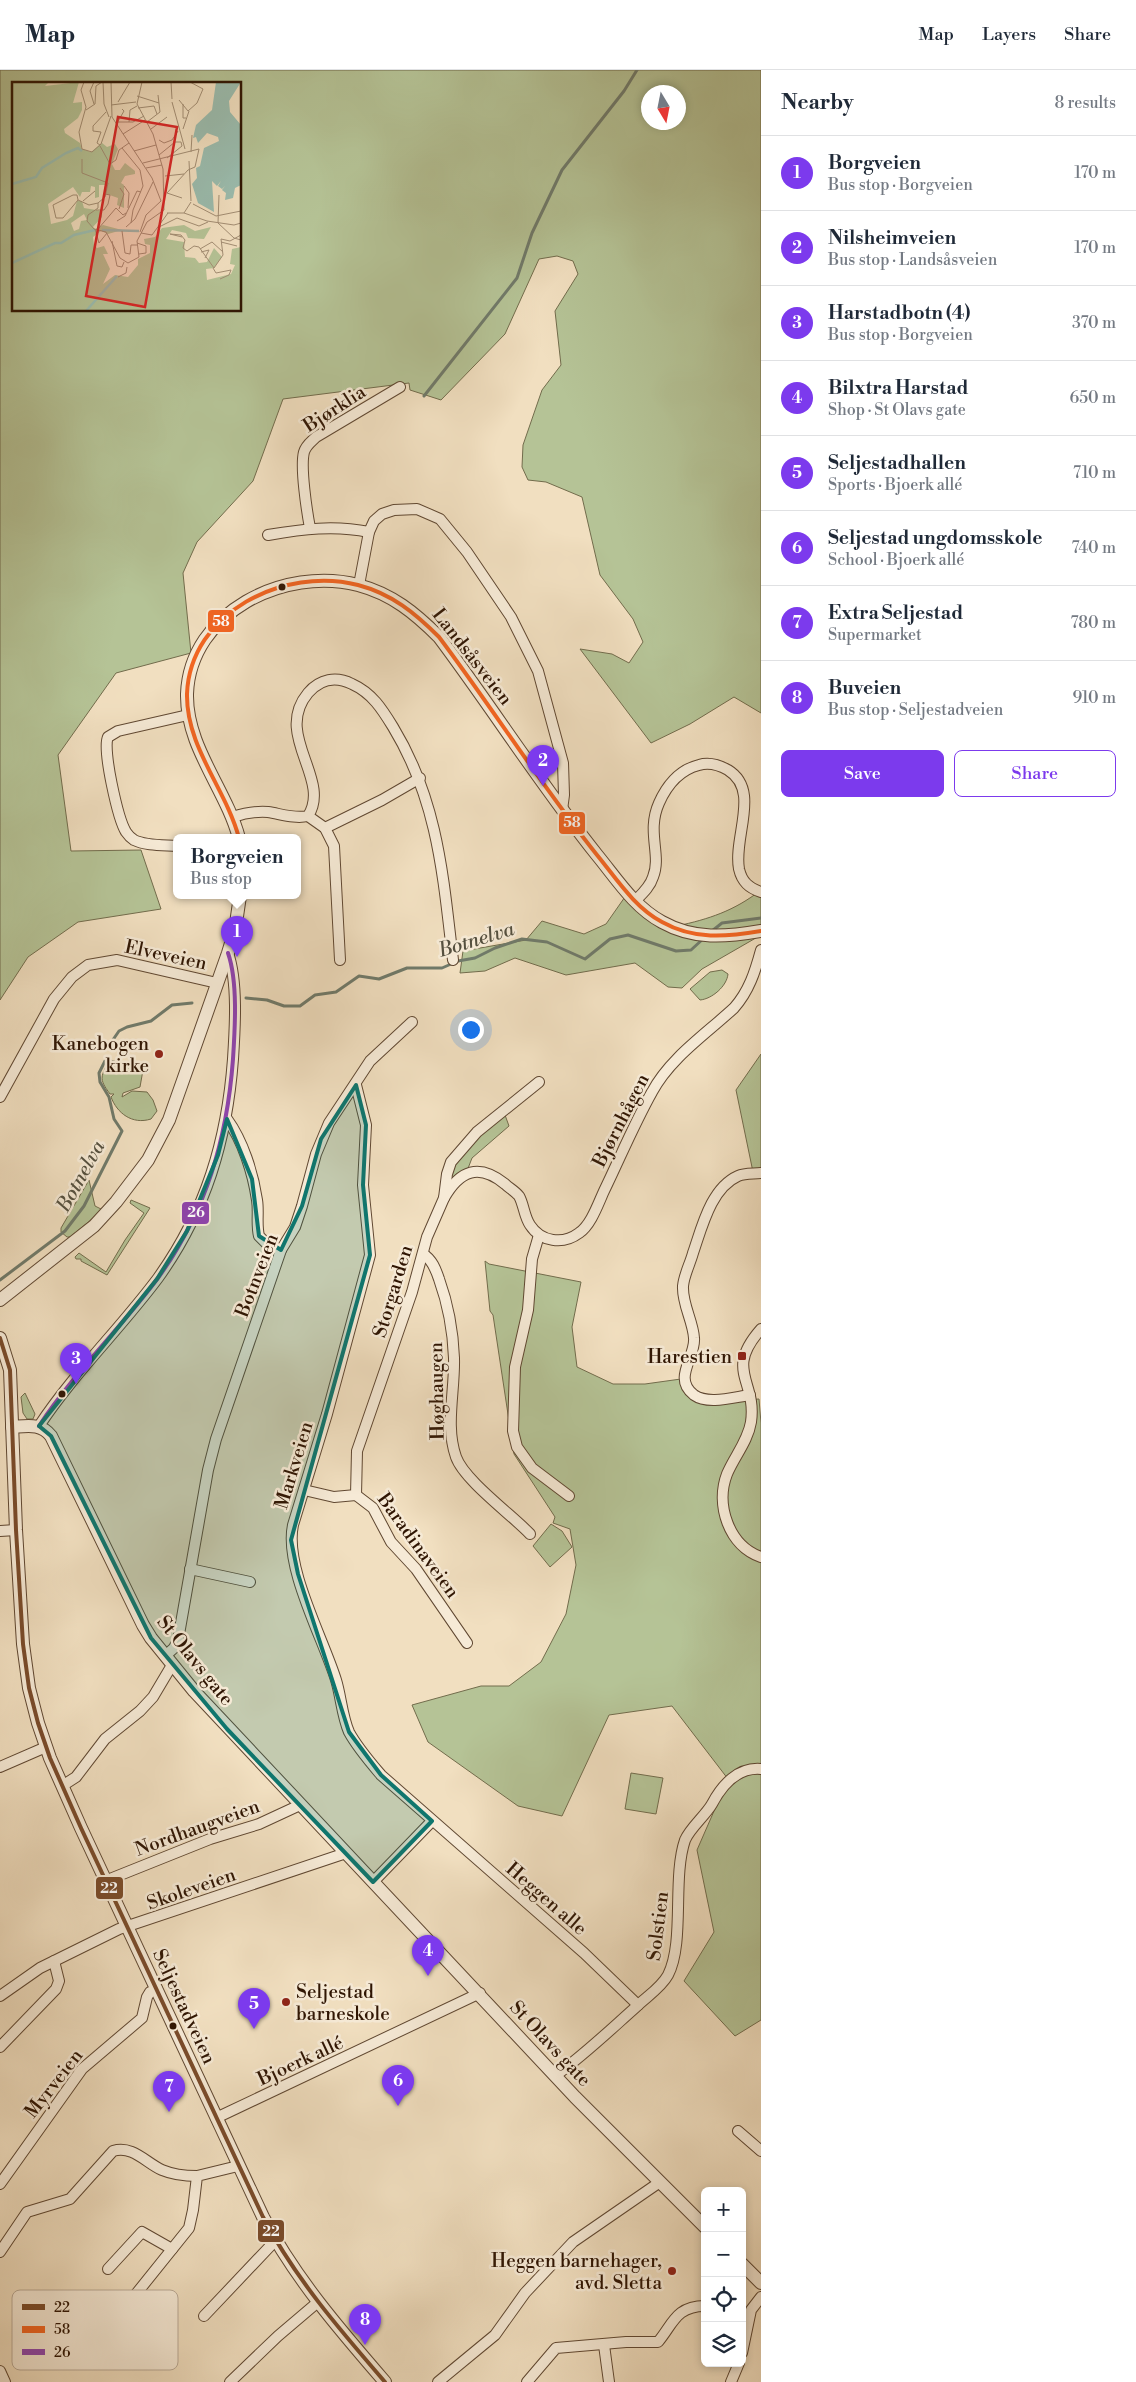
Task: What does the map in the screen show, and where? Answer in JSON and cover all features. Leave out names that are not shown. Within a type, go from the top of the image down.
[{"type":"street","name":"Bjørklia","points":[[310,528],[303,465],[307,445],[316,437],[400,387]]},
{"type":"street","points":[[359,586],[369,532],[374,521],[382,514],[407,508],[417,509],[433,514],[446,526],[496,593],[531,654],[543,686],[563,763],[562,810]]},
{"type":"street","points":[[268,535],[310,528],[334,527],[369,532]]},
{"type":"street","name":"Landsåsveien","points":[[238,834],[233,817],[198,745],[188,715],[188,684],[194,656],[206,636],[221,620],[255,597],[291,584],[328,581],[359,586],[400,602],[423,620],[439,637],[562,810],[635,902],[660,922],[689,934],[716,936],[761,931]]},
{"type":"street","points":[[308,816],[311,810],[313,793],[297,735],[296,723],[302,701],[308,693],[322,682],[338,679],[347,681],[366,692],[376,701],[397,734],[420,778],[436,835],[453,960]]},
{"type":"street","points":[[173,845],[134,840],[125,831],[117,805],[106,747],[108,737],[118,730],[188,715]]},
{"type":"street","points":[[635,902],[654,876],[656,868],[652,832],[655,814],[660,802],[677,776],[692,767],[704,764],[722,767],[731,772],[742,784],[746,804],[739,846],[739,869],[748,886],[761,892]]},
{"type":"street","points":[[325,828],[382,800],[420,778]]},
{"type":"street","points":[[233,817],[248,812],[266,812],[300,818],[308,816],[325,828],[332,838],[336,853],[340,960]]},
{"type":"street","points":[[0,1300],[94,1226],[139,1173],[163,1134],[228,953],[237,920],[240,899]]},
{"type":"street","name":"Bjørnhågen","points":[[539,1235],[544,1238],[568,1240],[582,1232],[597,1206],[652,1092],[671,1065],[743,998],[756,970],[761,950]]},
{"type":"street","points":[[12,1427],[39,1426],[64,1390],[157,1278],[170,1259],[197,1209],[218,1155],[227,1119],[234,1045],[232,970],[228,953]]},
{"type":"street","name":"Elveveien","points":[[0,1097],[54,999],[72,977],[88,965],[117,960],[217,983]]},
{"type":"street","name":"Botnveien","points":[[62,1786],[76,1778],[105,1739],[132,1718],[159,1689],[169,1660],[177,1645],[204,1484],[216,1439],[281,1250],[295,1226],[302,1206],[321,1139],[370,1062],[412,1022]]},
{"type":"street","name":"Storgarden","points":[[356,1495],[358,1451],[406,1311],[427,1237],[444,1198],[446,1174],[459,1152],[486,1124],[539,1082]]},
{"type":"street","name":"Markveien","points":[[356,1085],[366,1125],[364,1185],[370,1255],[292,1532],[292,1549],[298,1574],[335,1678],[346,1723],[356,1743],[381,1775],[432,1820]]},
{"type":"street","points":[[227,1119],[237,1137],[252,1179],[257,1201],[258,1236],[266,1243],[281,1250]]},
{"type":"street","points":[[444,1198],[454,1184],[463,1177],[477,1171],[489,1172],[517,1194],[530,1224],[539,1235],[532,1259],[528,1310],[515,1367],[513,1431],[516,1447],[532,1468],[569,1496]]},
{"type":"street","points":[[750,1395],[707,1400],[693,1394],[688,1387],[684,1376],[694,1340],[683,1287],[708,1213],[716,1198],[728,1183],[739,1176],[761,1173]]},
{"type":"street","name":"Høghaugen","points":[[423,1254],[433,1265],[444,1294],[450,1321],[454,1358],[451,1428],[456,1458],[468,1476],[530,1534]]},
{"type":"street","points":[[761,1329],[750,1341],[744,1354],[743,1369],[750,1395],[752,1413],[750,1428],[727,1475],[723,1498],[726,1518],[733,1536],[742,1547],[761,1557]]},
{"type":"street","name":"Seljestadveien","points":[[0,1338],[10,1370],[16,1530],[25,1660],[33,1706],[46,1747],[105,1881],[275,2241],[318,2302],[380,2380]]},
{"type":"street","name":"St Olavs gate","points":[[39,1426],[46,1429],[51,1436],[143,1624],[169,1660],[227,1729],[480,1993],[555,2076],[701,2223]]},
{"type":"street","points":[[304,1490],[334,1497],[356,1495]]},
{"type":"street","name":"Baradinaveien","points":[[356,1495],[372,1508],[391,1542],[416,1569],[467,1643]]},
{"type":"street","points":[[0,1531],[16,1530]]},
{"type":"street","points":[[190,1569],[250,1582]]},
{"type":"street","points":[[0,1765],[46,1747]]},
{"type":"street","name":"Solstien","points":[[555,2076],[581,2056],[663,1982],[671,1967],[684,1845],[688,1835],[705,1816],[721,1789],[728,1782],[747,1770],[761,1769]]},
{"type":"street","name":"Nordhaugveien","points":[[105,1881],[210,1839],[259,1824],[300,1805]]},
{"type":"street","points":[[373,1882],[432,1820]]},
{"type":"street","name":"Heggen alle","points":[[432,1820],[584,1953],[638,2005]]},
{"type":"street","name":"Skoleveien","points":[[0,1996],[54,1961],[80,1947],[128,1927],[346,1853]]},
{"type":"street","points":[[0,2047],[56,1989],[59,1981],[54,1961]]},
{"type":"street","name":"Myrveien","points":[[0,2184],[82,2069],[142,2018],[150,1992],[157,1989]]},
{"type":"street","name":"Bjoerk allé","points":[[216,2118],[480,1993]]},
{"type":"street","points":[[738,2131],[761,2151]]},
{"type":"street","points":[[0,2252],[27,2212],[70,2199],[113,2151],[130,2151],[161,2170],[174,2174],[197,2176],[238,2166]]},
{"type":"street","points":[[139,2290],[172,2249],[190,2222],[197,2176]]},
{"type":"street","points":[[438,2382],[495,2335],[525,2293],[573,2242],[660,2182]]},
{"type":"street","points":[[108,2269],[142,2232],[172,2249]]},
{"type":"street","points":[[204,2316],[275,2241]]},
{"type":"street","points":[[746,2268],[761,2282]]},
{"type":"street","points":[[747,2311],[761,2297]]},
{"type":"street","points":[[230,2382],[278,2336],[318,2302]]},
{"type":"street","points":[[527,2382],[556,2348],[658,2342],[678,2314],[701,2306]]},
{"type":"street","points":[[604,2345],[609,2382]]},
{"type":"street","points":[[731,2382],[737,2367]]},
{"type":"street","points":[[0,2371],[5,2382]]},
{"type":"highlighted area","points":[[356,1085],[366,1125],[363,1185],[370,1255],[291,1540],[298,1574],[349,1732],[381,1775],[432,1821],[373,1882],[227,1729],[151,1638],[51,1436],[39,1426],[157,1279],[187,1231],[218,1155],[227,1119],[252,1179],[259,1236],[281,1250],[302,1206],[321,1139]]},
{"type":"green space","points":[[0,70],[761,70],[761,713],[734,697],[690,724],[651,743],[580,649],[612,654],[629,663],[643,642],[633,619],[600,575],[582,497],[546,482],[528,480],[522,467],[523,445],[542,390],[561,365],[555,311],[578,274],[573,261],[557,256],[539,259],[505,334],[441,400],[410,390],[409,383],[283,399],[253,481],[197,542],[183,573],[191,653],[116,673],[58,755],[71,851],[141,850],[161,909],[78,922],[28,957],[0,1000]]},
{"type":"green space","points":[[761,890],[761,935],[702,969],[682,988],[668,987],[635,963],[566,975],[515,958],[485,971],[460,973],[463,951],[526,940],[542,921],[584,934],[606,924],[627,894],[677,926],[731,909]]},
{"type":"green space","points":[[722,970],[728,974],[727,979],[722,987],[709,997],[700,1000],[690,989],[710,972]]},
{"type":"green space","points":[[761,1054],[761,1172],[753,1172],[736,1090]]},
{"type":"green space","points":[[110,1060],[130,1064],[143,1070],[140,1087],[123,1093],[122,1097],[132,1091],[147,1092],[153,1100],[157,1111],[151,1119],[132,1119],[121,1113],[117,1108],[111,1097],[114,1094],[110,1094],[102,1080]]},
{"type":"green space","points":[[505,1115],[509,1126],[472,1158],[467,1171],[448,1187],[453,1167],[475,1138]]},
{"type":"green space","points":[[89,1180],[95,1206],[103,1210],[70,1237],[67,1237],[61,1232],[61,1228]]},
{"type":"green space","points":[[131,1200],[150,1208],[107,1275],[81,1261],[81,1259],[76,1259],[75,1257],[79,1253],[106,1272],[144,1213],[130,1203]]},
{"type":"green space","points":[[485,1261],[489,1264],[581,1282],[572,1327],[577,1367],[613,1384],[645,1384],[688,1378],[686,1391],[708,1402],[759,1399],[761,1423],[761,2020],[735,2036],[684,1981],[714,1932],[697,1850],[728,1779],[672,1706],[609,1715],[562,1816],[518,1806],[428,1742],[412,1705],[481,1686],[509,1686],[541,1662],[566,1614],[576,1565],[570,1529],[553,1523],[555,1517],[514,1454],[493,1315],[490,1311]]},
{"type":"green space","points":[[25,1393],[35,1414],[33,1419],[27,1419],[23,1413],[21,1397]]},
{"type":"green space","points":[[551,1524],[562,1531],[572,1547],[550,1567],[533,1546]]},
{"type":"green space","points":[[631,1773],[663,1778],[656,1814],[625,1809]]},
{"type":"waterway","points":[[424,396],[517,278],[532,233],[562,170],[624,91],[637,70]]},
{"type":"waterway","name":"Botnelva","points":[[712,931],[722,923],[761,918]]},
{"type":"waterway","name":"Botnelva","points":[[246,998],[267,1000],[284,1006],[300,1006],[315,995],[336,992],[359,976],[379,979],[407,968],[442,968],[458,961],[475,958],[495,948],[522,939],[547,942],[585,959],[610,939],[628,935],[676,951],[691,950],[704,938]]},
{"type":"waterway","name":"Botnelva","points":[[108,1047],[119,1031],[151,1021],[172,1005],[192,1003]]},
{"type":"waterway","name":"Botnelva","points":[[0,1280],[65,1231],[84,1206],[122,1131],[114,1119],[109,1097],[100,1082],[99,1073],[105,1061]]},
{"type":"transit line","name":"58","points":[[238,834],[193,732],[188,713],[187,694],[192,665],[205,640],[223,618],[246,602],[273,590],[301,582],[330,581],[358,585],[382,594],[402,605],[439,637],[576,828],[626,892],[652,916],[674,928],[710,936],[761,931]]},
{"type":"transit line","name":"26","points":[[39,1426],[82,1369],[158,1278],[175,1253],[201,1201],[219,1146],[226,1118],[230,1089],[234,1047],[235,991],[228,953]]},
{"type":"transit line","name":"22","points":[[0,1338],[10,1370],[16,1530],[23,1644],[29,1688],[50,1758],[263,2217],[304,2282],[335,2323],[385,2382]]},
{"type":"place","name":"Nilsheimveien","points":[[543,786]]},
{"type":"place","name":"Borgveien","points":[[237,957]]},
{"type":"place","name":"Kanebogen kirke","points":[[159,1054]]},
{"type":"place","name":"Harestien","points":[[742,1356]]},
{"type":"place","name":"Harstadbotn (4)","points":[[76,1384]]},
{"type":"place","name":"Bilxtra Harstad","points":[[428,1976]]},
{"type":"place","name":"Seljestad barneskole","points":[[286,2002]]},
{"type":"place","name":"Seljestadhallen","points":[[254,2029]]},
{"type":"place","name":"Seljestad ungdomsskole","points":[[398,2106]]},
{"type":"place","name":"Extra Seljestad","points":[[169,2112]]},
{"type":"place","name":"Heggen barnehager, avd. Sletta","points":[[672,2271]]},
{"type":"place","name":"Buveien","points":[[365,2345]]}]
